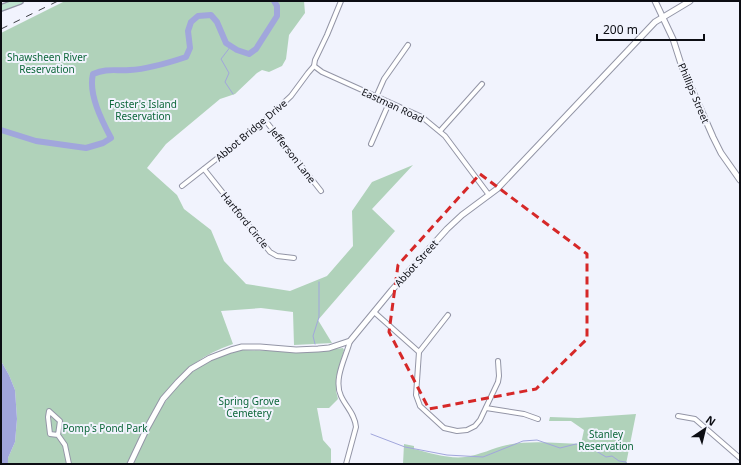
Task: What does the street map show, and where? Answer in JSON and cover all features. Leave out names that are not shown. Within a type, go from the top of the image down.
[{"type":"main road","points":[[1,8],[20,1]]},
{"type":"street","name":"Abbot Bridge Drive","points":[[182,186],[265,120],[291,96],[314,66],[315,60],[341,1]]},
{"type":"street","name":"Phillips Street","points":[[655,1],[713,137],[721,153],[740,180]]},
{"type":"street","name":"Abbot Street","points":[[350,341],[404,276],[447,229],[490,195],[525,160],[647,30],[662,17],[690,1]]},
{"type":"street","points":[[376,97],[384,79],[408,45]]},
{"type":"street","name":"Eastman Road","points":[[314,66],[322,72],[422,117],[440,131],[490,195]]},
{"type":"street","points":[[440,131],[482,84]]},
{"type":"street","points":[[371,144],[389,102]]},
{"type":"street","name":"Jefferson Lane","points":[[265,120],[321,191]]},
{"type":"street","name":"Hartford Circle","points":[[204,169],[270,252],[277,256],[294,258]]},
{"type":"street","points":[[374,312],[419,352]]},
{"type":"street","points":[[448,315],[419,352],[416,395],[420,406],[444,428],[457,432],[470,429],[480,420],[498,382],[498,361]]},
{"type":"street","points":[[130,464],[163,399],[192,369],[210,358],[231,350],[242,348],[260,347],[318,350],[350,341]]},
{"type":"street","points":[[346,464],[356,421],[341,396],[338,384],[350,341]]},
{"type":"street","points":[[486,408],[538,419]]},
{"type":"street","points":[[58,435],[60,421],[49,411],[48,417],[50,434],[58,435],[65,444],[69,464]]},
{"type":"street","points":[[678,416],[695,419],[740,458]]},
{"type":"highlighted area","points":[[480,174],[587,254],[587,339],[536,389],[429,409],[389,332],[398,265]]},
{"type":"green space","points":[[65,1],[304,1],[305,13],[289,35],[286,59],[282,66],[269,72],[262,70],[235,94],[220,99],[166,144],[147,168],[177,195],[184,209],[211,230],[224,261],[246,284],[290,291],[327,276],[353,246],[352,211],[372,182],[413,165],[372,209],[395,231],[318,320],[332,343],[294,345],[293,312],[261,308],[221,311],[233,344],[213,352],[195,363],[180,376],[167,391],[156,408],[127,464],[8,464],[8,458],[15,442],[17,419],[15,390],[1,361],[1,33]]},
{"type":"green space","name":"Spring Grove Cemetery","points":[[343,348],[344,350],[336,378],[336,391],[338,399],[329,408],[317,408],[323,440],[331,449],[331,464],[133,464],[152,425],[173,392],[186,378],[201,366],[220,356],[242,350],[311,352]]},
{"type":"green space","name":"Stanley Reservation","points":[[636,414],[626,464],[403,464],[404,444],[414,446],[414,449],[433,454],[465,457],[516,443],[544,442],[581,444],[584,430],[571,421],[549,421],[550,417],[578,418]]},
{"type":"water","points":[[1,361],[15,390],[17,419],[15,442],[8,458],[8,464],[1,464]]},
{"type":"waterway","points":[[1,130],[36,141],[86,148],[103,143],[111,138],[100,116],[94,99],[92,90],[93,74],[107,70],[130,70],[144,68],[186,57],[190,48],[188,31],[191,22],[198,16],[211,15],[217,22],[226,43],[237,50],[249,54],[256,49],[277,16],[277,6],[274,1]]},
{"type":"waterway","points":[[231,46],[221,59],[229,73],[225,82],[233,94]]},
{"type":"waterway","points":[[315,344],[313,336],[319,317],[319,282]]},
{"type":"waterway","points":[[371,434],[405,447],[447,455],[483,457],[523,441],[537,440],[560,448],[576,444],[588,446],[606,457],[612,456],[619,461],[626,462],[627,464]]},
{"type":"railway","points":[[1,29],[58,1]]},
{"type":"park label","name":"Shawsheen River Reservation","points":[[47,62]]},
{"type":"park label","name":"Foster's Island Reservation","points":[[143,110]]},
{"type":"park label","name":"Pomp's Pond Park","points":[[105,428]]}]
